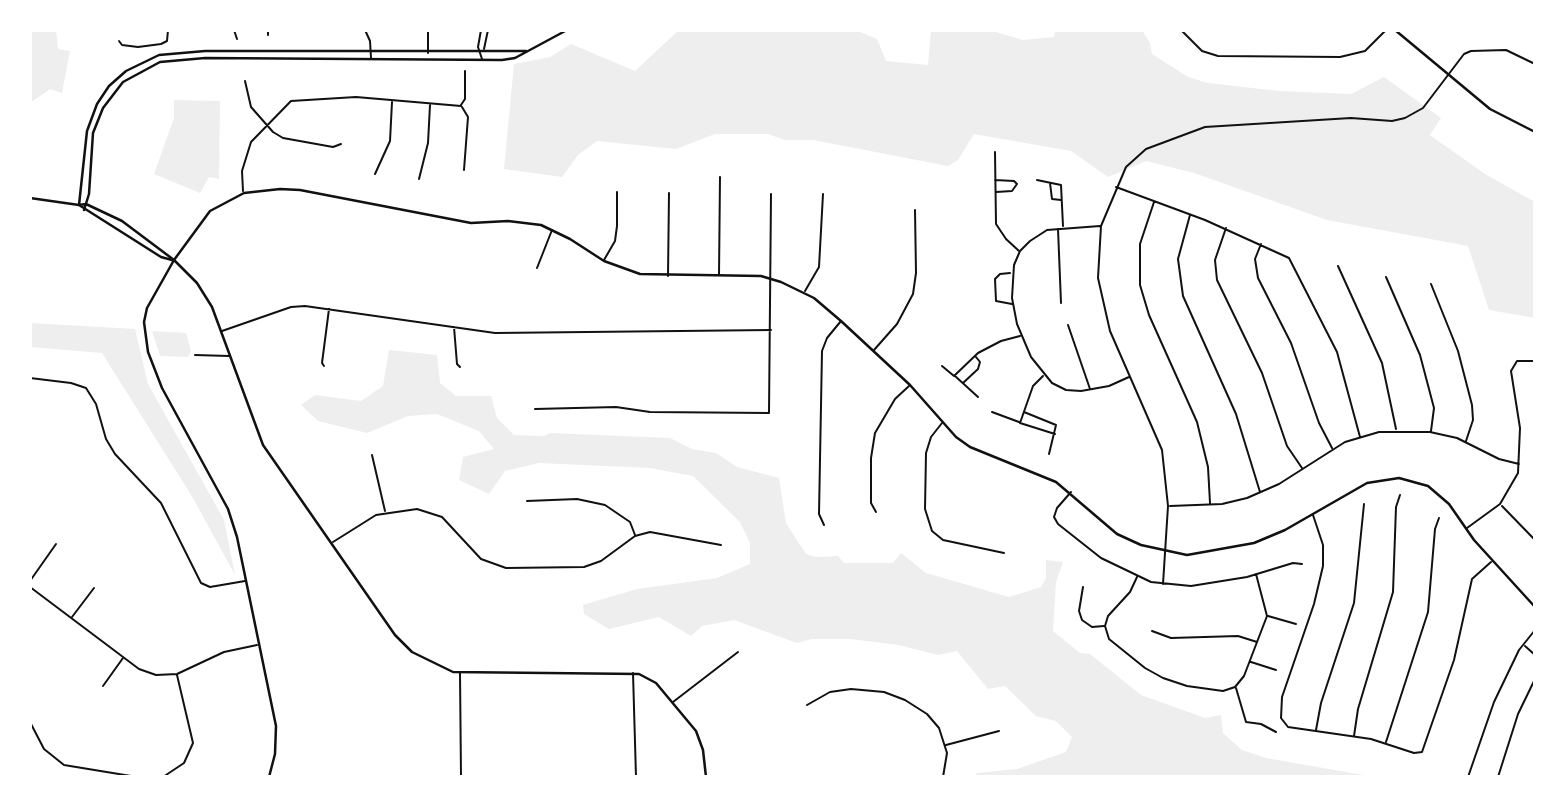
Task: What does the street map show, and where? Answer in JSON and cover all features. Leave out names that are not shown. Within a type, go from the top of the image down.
[{"type":"street","points":[[119,41],[122,45],[138,47],[161,44],[167,41],[168,30]]},
{"type":"street","points":[[234,30],[237,39]]},
{"type":"street","points":[[268,30],[268,35]]},
{"type":"street","points":[[365,30],[372,52],[371,59]]},
{"type":"street","points":[[428,53],[429,30]]},
{"type":"street","points":[[481,30],[478,35],[482,60]]},
{"type":"street","points":[[481,53],[488,30]]},
{"type":"street","points":[[84,210],[96,123],[114,90],[139,72],[180,58],[515,58],[567,30]]},
{"type":"street","points":[[1181,30],[1202,51],[1218,56],[1340,57],[1365,51],[1386,30]]},
{"type":"street","points":[[1395,30],[1490,109],[1535,132]]},
{"type":"street","points":[[1163,584],[1168,506],[1161,450],[1110,331],[1100,295],[1097,260],[1101,226],[1115,187],[1126,167],[1146,149],[1205,127],[1351,118],[1392,121],[1423,108],[1464,54],[1477,49],[1513,52],[1535,64]]},
{"type":"street","points":[[79,205],[86,131],[93,113],[109,86],[140,64],[159,55],[181,51],[526,51]]},
{"type":"street","points":[[461,106],[465,99],[465,71]]},
{"type":"street","points":[[245,81],[251,107],[266,125],[283,138],[333,147],[341,145]]},
{"type":"street","points":[[244,193],[242,171],[246,152],[266,125],[291,101],[356,97],[461,106]]},
{"type":"street","points":[[374,174],[390,141],[392,102]]},
{"type":"street","points":[[419,180],[428,143],[429,105]]},
{"type":"street","points":[[461,106],[468,117],[464,170]]},
{"type":"street","points":[[995,152],[996,224],[1006,239],[1020,251]]},
{"type":"street","points":[[719,276],[720,177]]},
{"type":"street","points":[[994,180],[1014,181],[1017,184],[1012,191],[995,192]]},
{"type":"street","points":[[1037,180],[1061,185],[1063,227]]},
{"type":"street","points":[[1050,181],[1052,199],[1062,200]]},
{"type":"street","points":[[1115,187],[1226,228],[1285,255],[1296,268],[1336,352],[1360,437]]},
{"type":"street","points":[[269,777],[275,754],[276,726],[246,580],[228,509],[162,388],[148,352],[144,323],[147,307],[174,260],[210,211],[244,193],[300,190],[471,223],[508,221],[552,230],[604,261],[640,274],[770,279],[804,292],[841,321],[910,385],[942,423],[970,447],[1056,482],[1071,492],[1117,534],[1165,552],[1187,555],[1254,543],[1285,530],[1367,483],[1399,478],[1414,481],[1436,492],[1492,562],[1535,607]]},
{"type":"street","points":[[604,261],[615,241],[617,192]]},
{"type":"street","points":[[668,276],[669,193]]},
{"type":"street","points":[[535,410],[616,407],[650,412],[769,413],[771,194]]},
{"type":"street","points":[[804,292],[818,267],[823,194]]},
{"type":"street","points":[[30,198],[86,204],[122,221],[174,260],[204,293],[263,445],[407,648],[433,664],[460,672],[633,673],[650,678],[696,732],[706,777]]},
{"type":"street","points":[[1154,201],[1140,244],[1140,285],[1149,315],[1197,422],[1208,467],[1210,504]]},
{"type":"street","points":[[79,205],[160,257],[174,260]]},
{"type":"street","points":[[873,351],[897,324],[913,295],[916,272],[915,210]]},
{"type":"street","points":[[1190,215],[1178,259],[1183,296],[1236,414],[1260,493]]},
{"type":"street","points":[[1101,226],[1063,227],[1038,235],[1020,251],[1012,273],[1013,304],[1021,335],[1044,375],[1066,390],[1091,390],[1131,376]]},
{"type":"street","points":[[1058,228],[1061,303]]},
{"type":"street","points":[[1226,228],[1215,260],[1217,280],[1262,373],[1287,446],[1303,469]]},
{"type":"street","points":[[537,268],[552,230]]},
{"type":"street","points":[[1261,243],[1255,258],[1258,278],[1290,343],[1319,423],[1333,449]]},
{"type":"street","points":[[1338,266],[1382,363],[1396,430]]},
{"type":"street","points":[[1012,273],[1000,274],[995,279],[996,301],[1013,304]]},
{"type":"street","points":[[1386,277],[1420,355],[1434,408],[1430,432]]},
{"type":"street","points":[[1431,284],[1458,351],[1472,405],[1473,420],[1465,442]]},
{"type":"street","points":[[221,331],[291,307],[329,309],[495,333],[771,330]]},
{"type":"street","points":[[324,366],[322,363],[329,309]]},
{"type":"street","points":[[824,526],[819,514],[822,351],[827,338],[841,321]]},
{"type":"street","points":[[1068,325],[1091,390]]},
{"type":"street","points":[[454,327],[457,364],[460,366]]},
{"type":"street","points":[[954,376],[975,356],[1001,341],[1021,335]]},
{"type":"street","points":[[195,355],[230,356]]},
{"type":"street","points":[[963,383],[979,365],[975,356]]},
{"type":"street","points":[[1466,529],[1500,504],[1510,490],[1519,464],[1520,428],[1511,371],[1514,364],[1522,360],[1535,361]]},
{"type":"street","points":[[942,366],[978,397]]},
{"type":"street","points":[[1020,423],[1033,386],[1044,375]]},
{"type":"street","points":[[30,378],[71,383],[86,388],[96,404],[106,439],[122,463],[161,503],[201,583],[211,587],[246,580]]},
{"type":"street","points":[[876,512],[871,503],[871,458],[875,433],[895,399],[910,385]]},
{"type":"street","points":[[992,412],[1055,434]]},
{"type":"street","points":[[1024,412],[1053,421],[1056,425],[1049,454]]},
{"type":"street","points":[[942,423],[931,437],[926,453],[925,509],[932,531],[943,540],[1004,553]]},
{"type":"street","points":[[1168,506],[1222,504],[1260,493],[1333,449],[1360,437],[1396,430],[1430,432],[1465,442],[1499,459],[1519,464]]},
{"type":"street","points":[[372,455],[386,512]]},
{"type":"street","points":[[1071,492],[1057,508],[1054,517],[1058,524],[1085,547],[1138,577],[1163,584],[1191,586],[1256,574],[1293,563],[1302,564]]},
{"type":"street","points":[[1354,737],[1358,709],[1393,592],[1396,507],[1400,495]]},
{"type":"street","points":[[527,501],[578,499],[605,505],[630,522],[635,536]]},
{"type":"street","points":[[1316,731],[1321,703],[1354,603],[1364,504]]},
{"type":"street","points":[[1500,504],[1535,540]]},
{"type":"street","points":[[332,543],[386,512],[417,509],[436,514],[481,559],[506,568],[584,567],[601,561],[635,536],[666,533],[721,544]]},
{"type":"street","points":[[1312,514],[1323,545],[1323,566],[1314,604],[1282,697],[1281,718],[1289,727],[1386,743],[1418,754],[1425,749],[1464,627],[1472,579],[1492,562]]},
{"type":"street","points":[[1386,743],[1428,612],[1435,528],[1439,517]]},
{"type":"street","points":[[30,580],[56,544]]},
{"type":"street","points":[[1138,577],[1108,616],[1105,626],[1109,639],[1145,668],[1163,678],[1187,686],[1223,691],[1235,687],[1244,676],[1267,616],[1256,574]]},
{"type":"street","points":[[30,587],[144,671],[156,675],[177,674],[224,652],[258,645]]},
{"type":"street","points":[[1083,587],[1079,611],[1083,620],[1092,628],[1105,626]]},
{"type":"street","points":[[72,617],[94,588]]},
{"type":"street","points":[[1267,616],[1296,624]]},
{"type":"street","points":[[1468,777],[1494,702],[1524,645],[1535,630]]},
{"type":"street","points":[[1152,631],[1171,638],[1238,636],[1258,642]]},
{"type":"street","points":[[1524,645],[1535,655]]},
{"type":"street","points":[[672,703],[738,652]]},
{"type":"street","points":[[103,685],[124,657]]},
{"type":"street","points":[[1250,661],[1276,670]]},
{"type":"street","points":[[460,672],[461,777]]},
{"type":"street","points":[[633,673],[636,777]]},
{"type":"street","points":[[163,777],[184,763],[193,743],[177,674]]},
{"type":"street","points":[[1498,777],[1518,714],[1535,679]]},
{"type":"street","points":[[1235,687],[1246,722],[1261,724],[1276,732]]},
{"type":"street","points":[[807,705],[830,692],[851,689],[884,692],[905,700],[927,714],[939,728],[947,763],[943,777]]},
{"type":"street","points":[[30,722],[44,749],[54,758],[72,767],[137,777]]},
{"type":"street","points":[[945,745],[999,731]]},
{"type":"street","points":[[94,777],[95,772]]},
{"type":"shaded area","points":[[30,30],[56,30],[58,49],[70,51],[62,93],[50,89],[30,103]]},
{"type":"shaded area","points":[[679,30],[855,30],[877,39],[886,61],[928,65],[931,30],[989,30],[1023,40],[1054,37],[1055,30],[1142,30],[1150,43],[1152,54],[1188,77],[1208,83],[1279,91],[1351,94],[1384,77],[1441,118],[1430,135],[1485,174],[1535,202],[1535,318],[1489,310],[1468,246],[1327,220],[1194,173],[1146,161],[1108,177],[1071,151],[974,134],[958,160],[948,166],[813,140],[785,140],[768,134],[715,134],[676,149],[597,141],[578,155],[562,177],[504,169],[514,64],[550,57],[571,44],[635,71]]},
{"type":"shaded area","points":[[174,100],[220,101],[219,179],[209,177],[200,193],[154,174],[174,118]]},
{"type":"shaded area","points":[[30,323],[135,329],[148,384],[224,520],[235,575],[193,498],[102,353],[30,347]]},
{"type":"shaded area","points":[[152,331],[186,333],[191,351],[188,357],[160,356]]},
{"type":"shaded area","points":[[389,350],[437,355],[440,383],[456,396],[491,396],[497,418],[514,435],[544,436],[550,433],[670,438],[692,449],[716,453],[737,467],[779,478],[786,523],[806,554],[816,557],[838,556],[844,563],[893,563],[901,553],[926,573],[1009,597],[1041,587],[1046,578],[1046,560],[1063,562],[1056,582],[1053,631],[1080,653],[1090,654],[1141,695],[1205,718],[1221,715],[1223,733],[1242,750],[1266,758],[1375,777],[973,777],[977,773],[1017,769],[1066,752],[1072,737],[1056,721],[1036,716],[1005,686],[988,689],[957,651],[938,655],[899,645],[850,639],[812,639],[797,643],[734,620],[702,626],[691,636],[659,617],[609,629],[584,614],[583,605],[637,589],[717,578],[750,564],[750,543],[740,522],[693,476],[650,468],[539,463],[505,471],[489,494],[459,480],[463,457],[494,449],[479,431],[437,414],[408,416],[367,433],[318,421],[301,405],[315,395],[361,401],[383,386]]}]
